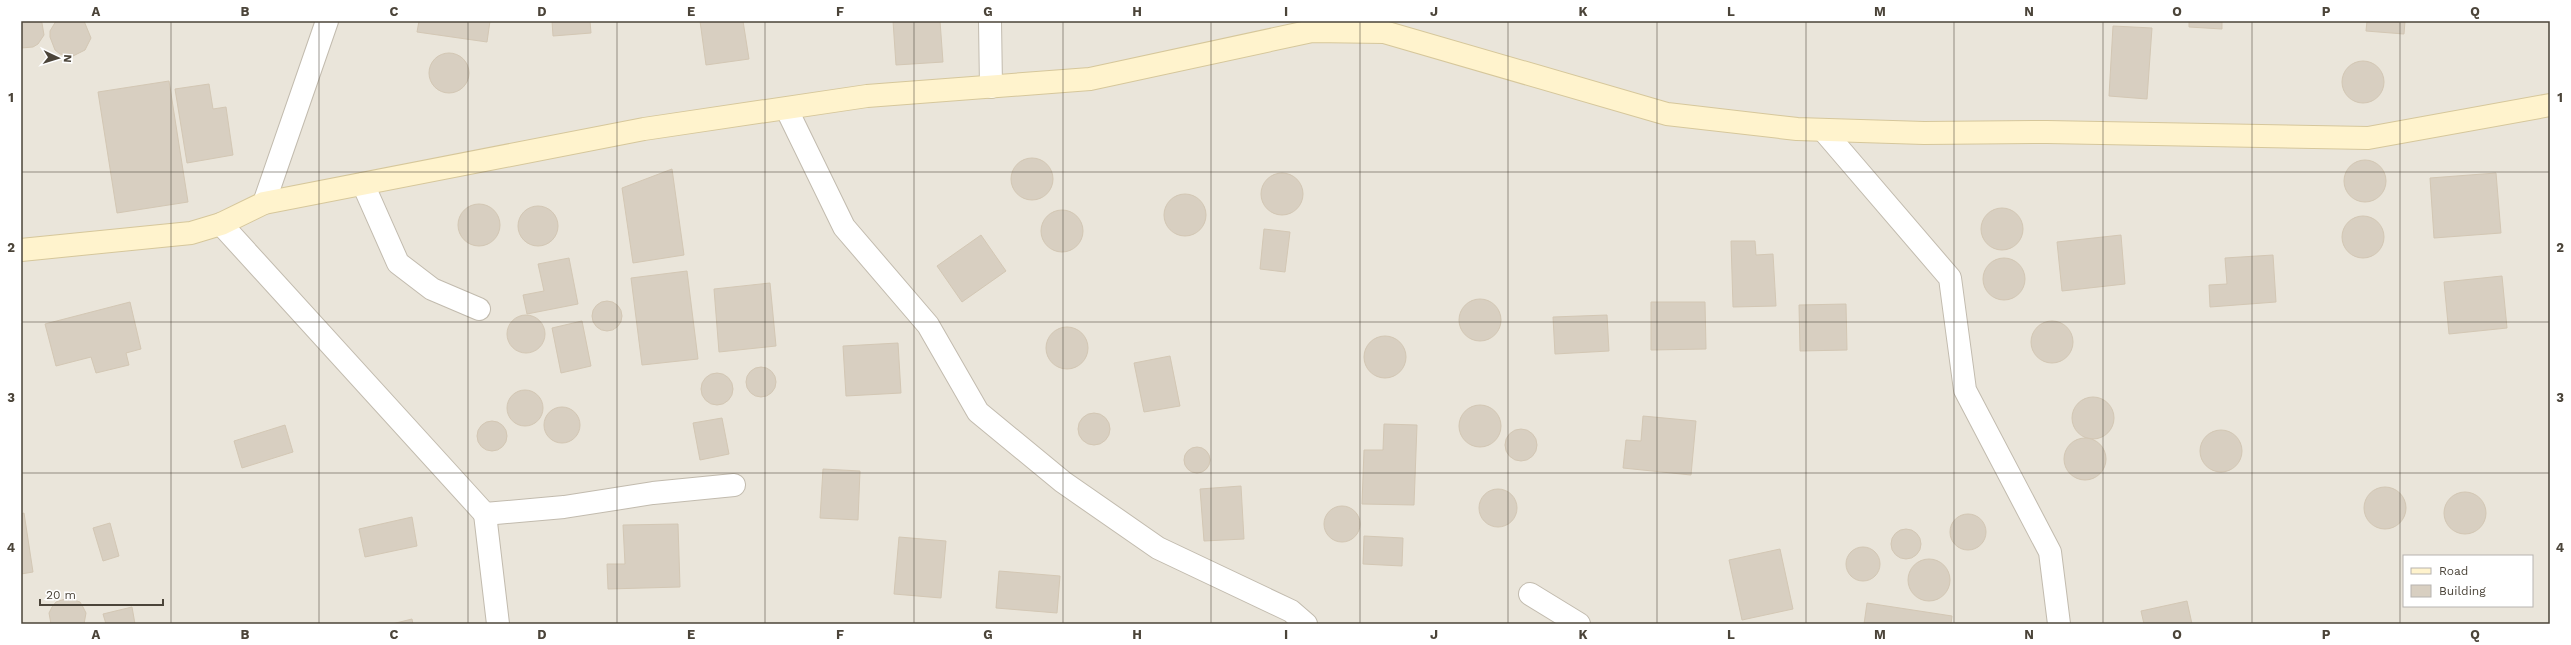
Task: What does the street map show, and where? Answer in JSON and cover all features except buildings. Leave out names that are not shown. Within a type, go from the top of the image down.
[{"type":"street","points":[[990,21],[991,87]]},
{"type":"street","points":[[264,203],[321,24]]},
{"type":"street","points":[[21,250],[191,233],[221,224],[264,203],[644,129],[787,110],[867,96],[1090,79],[1293,28],[1312,31],[1384,32],[1547,77],[1667,114],[1823,130],[1924,133],[2047,132],[2368,138],[2550,105]]},
{"type":"street","points":[[787,110],[844,226],[928,325],[978,412],[1063,482],[1158,548],[1291,611],[1306,624]]},
{"type":"street","points":[[1823,130],[1950,278],[1965,390],[2050,552],[2059,624]]},
{"type":"street","points":[[363,184],[398,263],[432,289],[479,309]]},
{"type":"street","points":[[221,224],[485,514],[498,624]]},
{"type":"street","points":[[485,514],[564,507],[652,493],[734,485]]},
{"type":"street","points":[[1530,594],[1579,624]]},
{"type":"shaded area","points":[[21,21],[2550,21],[2550,624],[21,624]]}]
